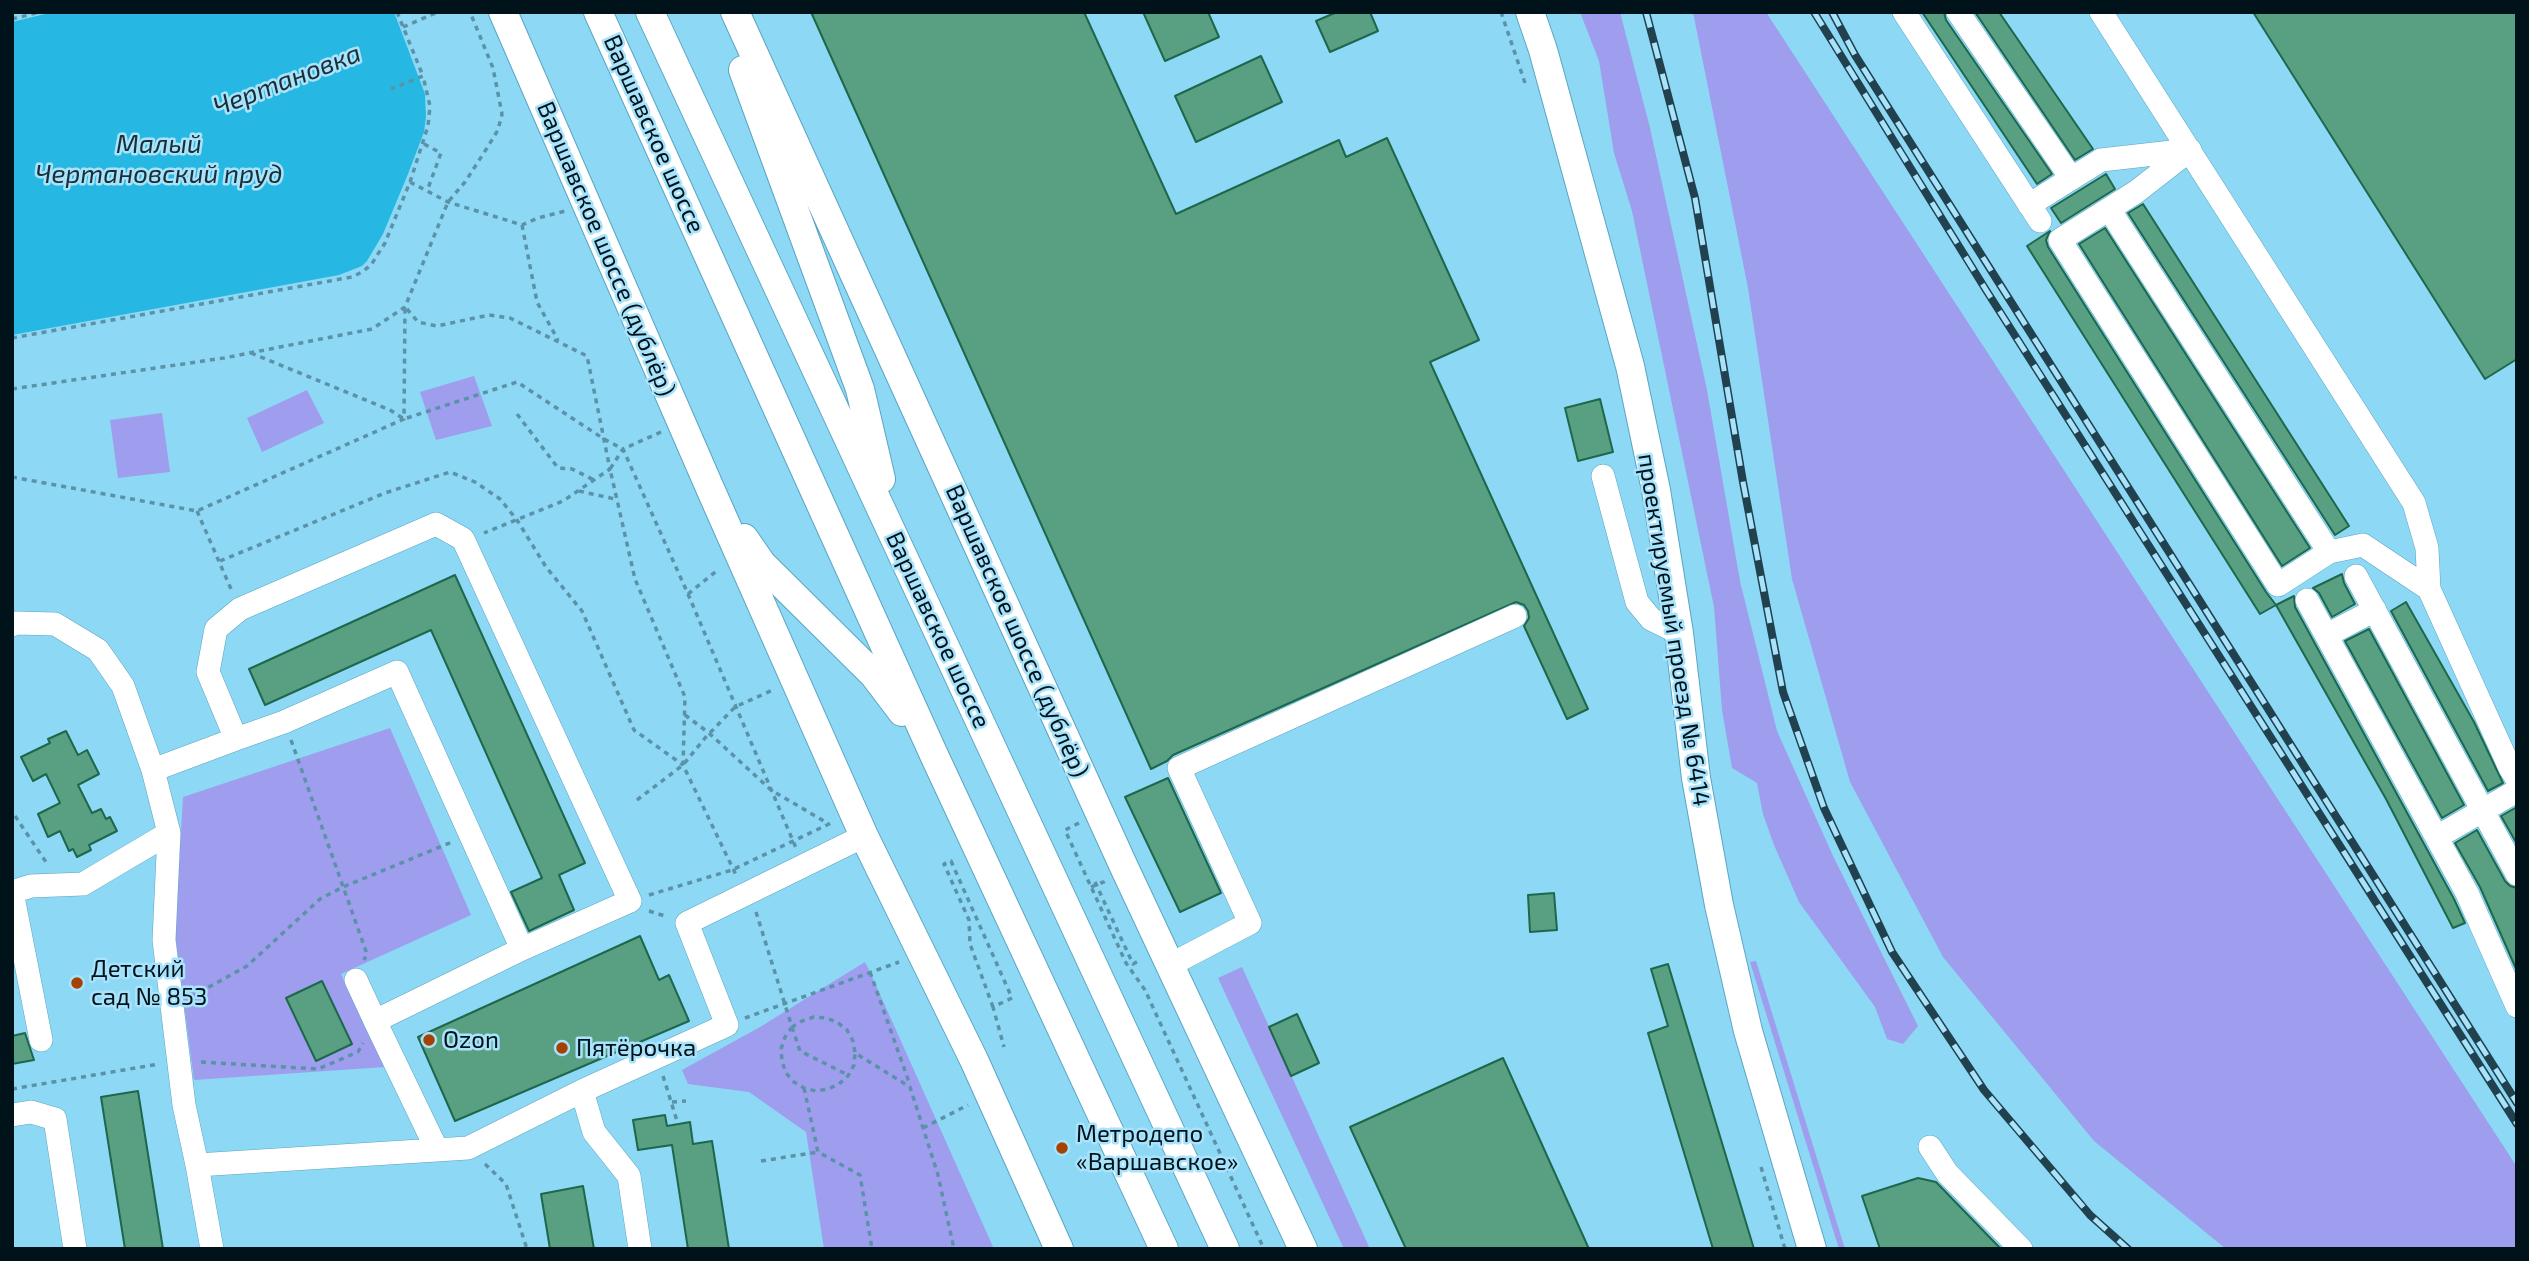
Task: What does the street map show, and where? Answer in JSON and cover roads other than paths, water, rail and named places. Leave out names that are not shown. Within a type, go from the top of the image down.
[{"type":"main road","name":"Варшавское шоссе (дублёр)","points":[[503,12],[864,836],[974,1060],[1059,1249]]},
{"type":"main road","name":"Варшавское шоссе","points":[[598,12],[788,436],[1164,1249]]},
{"type":"main road","name":"Варшавское шоссе","points":[[650,12],[1225,1249]]},
{"type":"main road","points":[[722,12],[860,389],[894,536]]},
{"type":"main road","name":"Варшавское шоссе (дублёр)","points":[[735,12],[1170,965],[1303,1249]]},
{"type":"main road","name":"проектируемый проезд № 6414","points":[[1530,12],[1543,50],[1630,366],[1656,490],[1679,633],[1696,778],[1719,905],[1748,1031],[1812,1249]]},
{"type":"main road","points":[[709,486],[762,564],[874,675],[934,755]]},
{"type":"street","points":[[1904,12],[2034,213],[2071,178],[2101,160],[2190,150]]},
{"type":"street","points":[[1958,12],[2071,178]]},
{"type":"street","points":[[2101,12],[2414,503],[2427,548],[2429,589],[2510,768],[2515,786],[2483,811],[2437,837]]},
{"type":"street","points":[[2190,150],[2136,192],[2060,240],[2278,585],[2329,552],[2363,545],[2429,589]]},
{"type":"street","points":[[2109,209],[2329,552]]},
{"type":"street","points":[[1603,477],[1637,602],[1651,619],[1679,633]]},
{"type":"street","points":[[236,739],[208,672],[215,629],[240,608],[436,524],[463,539],[630,901],[522,949],[375,1021]]},
{"type":"street","points":[[2357,576],[2517,874]]},
{"type":"street","points":[[2307,600],[2468,893],[2517,1006]]},
{"type":"street","points":[[2327,635],[2375,610]]},
{"type":"street","points":[[1170,965],[1250,923],[1179,768],[1515,616]]},
{"type":"street","points":[[12,625],[55,624],[98,650],[122,686],[153,770],[169,833],[164,940],[171,1007],[184,1105],[212,1249]]},
{"type":"street","points":[[153,770],[285,722],[397,672],[522,949]]},
{"type":"street","points":[[41,1040],[12,892],[31,886],[83,884],[169,833]]},
{"type":"street","points":[[197,1165],[468,1148],[582,1091],[727,1025],[687,923],[864,836]]},
{"type":"street","points":[[355,980],[438,1150]]},
{"type":"street","points":[[582,1091],[594,1132],[629,1176],[640,1249]]},
{"type":"street","points":[[12,1115],[31,1112],[55,1119],[75,1249]]},
{"type":"street","points":[[1930,1147],[1947,1173],[2021,1249]]},
{"type":"water","name":"Малый Чертановский пруд","points":[[53,12],[394,12],[425,94],[426,117],[424,132],[408,174],[383,234],[367,261],[362,266],[339,275],[12,335],[12,22]]},
{"type":"railway","points":[[1646,12],[1695,198],[1743,482],[1783,692],[1824,808],[1892,952],[1984,1090],[2090,1215],[2128,1249]]},
{"type":"railway","points":[[1814,12],[1986,290],[2517,1124]]},
{"type":"railway","points":[[1832,12],[1855,55],[2517,1103]]},
{"type":"place","name":"Детский сад № 853","points":[[77,983]]},
{"type":"place","name":"Ozon","points":[[429,1040]]},
{"type":"place","name":"Пятёрочка","points":[[562,1048]]},
{"type":"place","name":"Метродепо «Варшавское»","points":[[1062,1148]]},
{"type":"water label","name":"Чертановка","points":[[287,80]]}]
